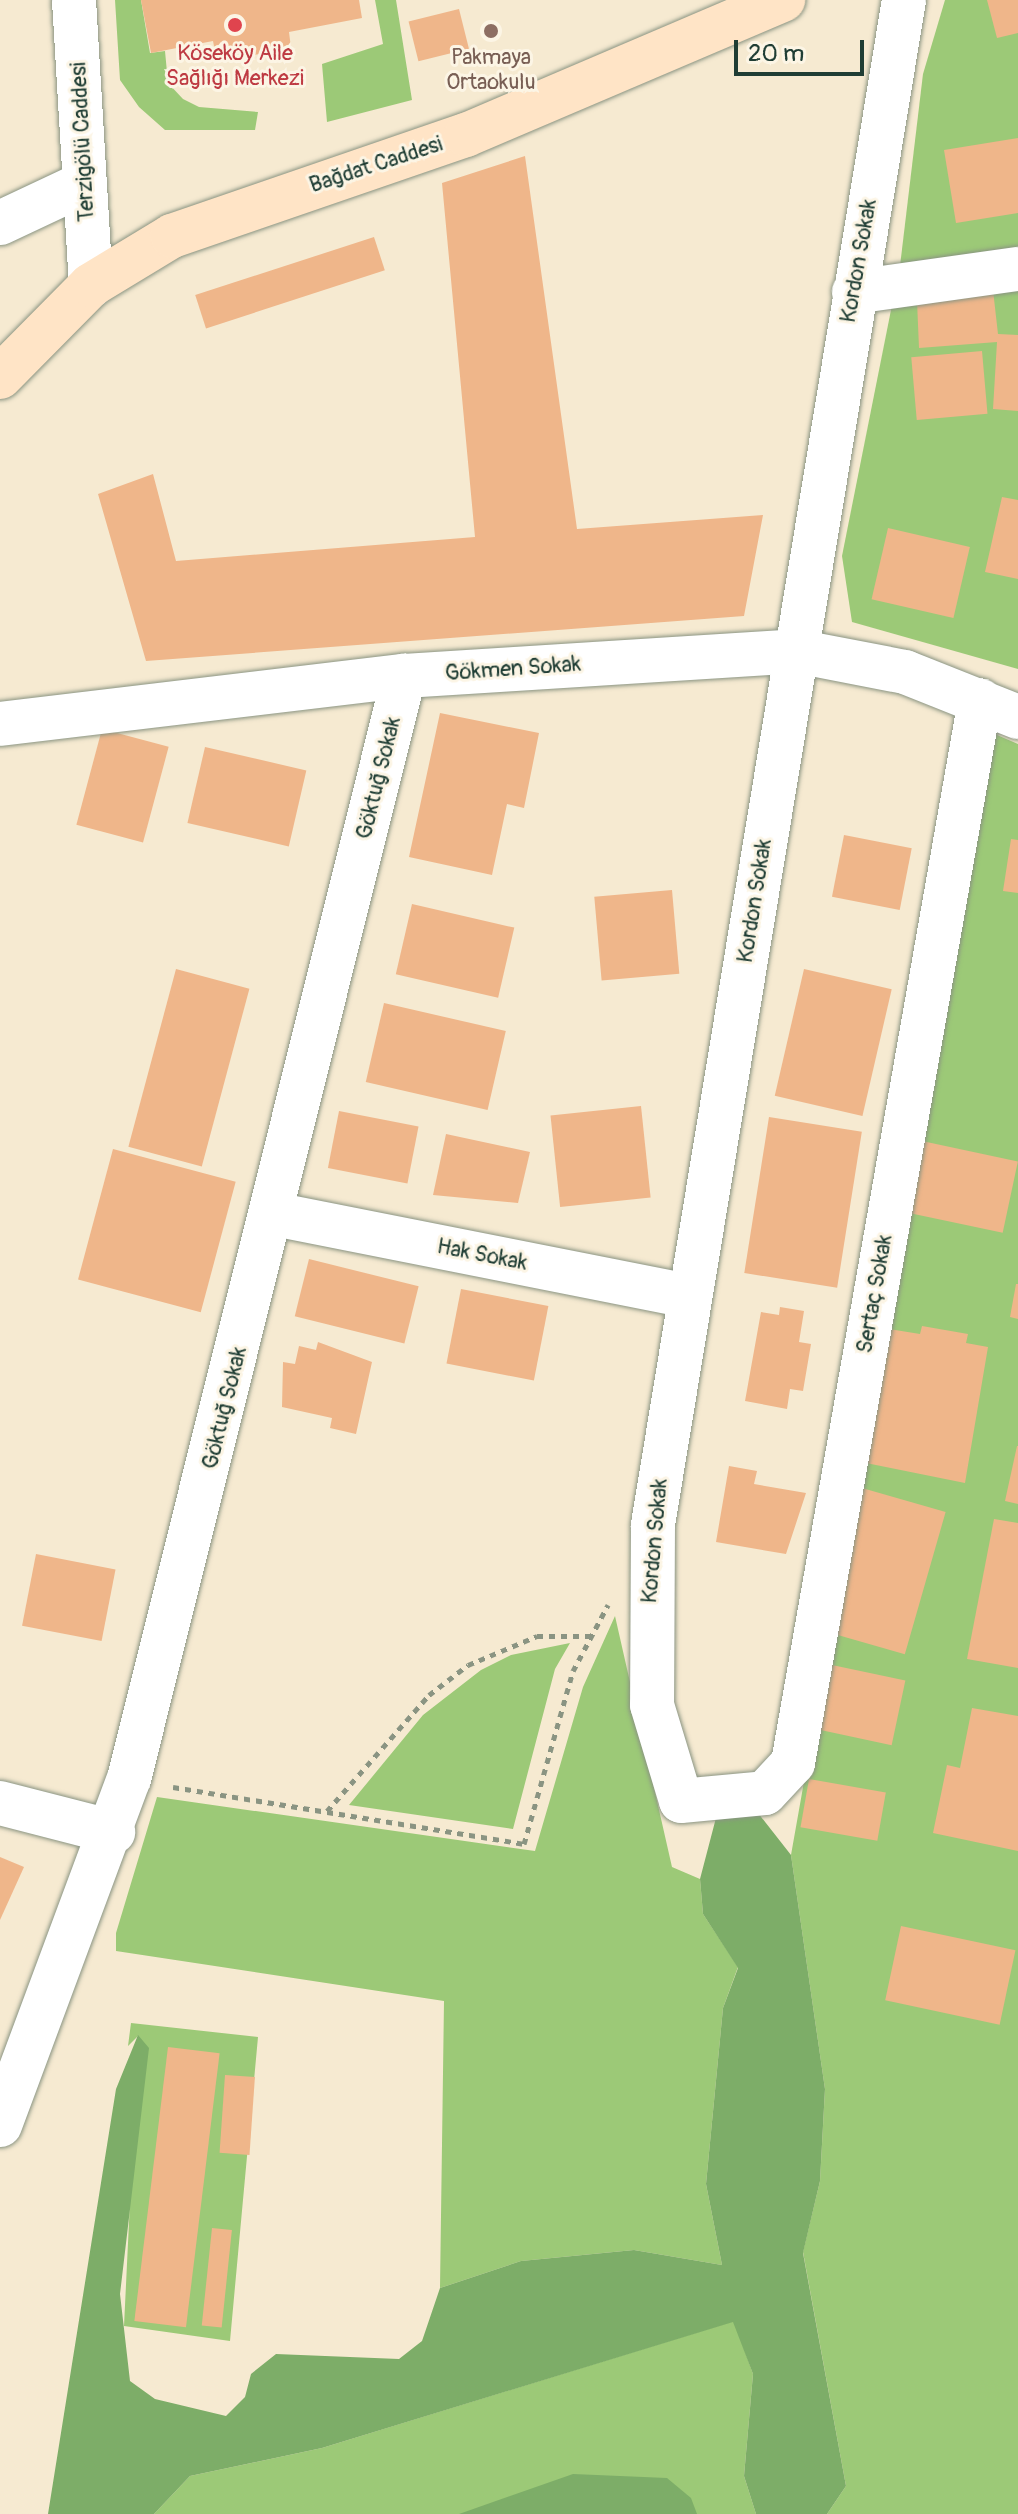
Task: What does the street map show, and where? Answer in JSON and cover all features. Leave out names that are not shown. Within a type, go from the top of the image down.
[{"type":"main road","name":"Bağdat Caddesi","points":[[0,377],[91,285],[172,236],[466,135],[783,0]]},
{"type":"street","name":"Terzigölü Caddesi","points":[[74,0],[91,285]]},
{"type":"street","name":"Kordon Sokak","points":[[681,1801],[652,1705],[649,1594],[690,1296],[904,0]]},
{"type":"street","points":[[0,223],[85,183]]},
{"type":"street","points":[[854,292],[1018,269]]},
{"type":"street","name":"Gökmen Sokak","points":[[0,724],[404,676],[796,651],[905,672],[999,708]]},
{"type":"street","name":"Göktuğ Sokak","points":[[0,2125],[113,1832],[129,1779],[274,1214],[404,676]]},
{"type":"street","name":"Sertaç Sokak","points":[[681,1801],[765,1793],[793,1763],[999,708]]},
{"type":"street","name":"Hak Sokak","points":[[274,1214],[690,1296]]},
{"type":"street","points":[[0,1803],[113,1832]]},
{"type":"path","points":[[129,1779],[524,1844],[559,1712],[590,1636],[614,1594]]},
{"type":"path","points":[[326,1811],[429,1695],[468,1665],[537,1636],[590,1636]]},
{"type":"green space","points":[[115,0],[141,0],[150,53],[165,51],[168,83],[183,99],[199,107],[258,112],[255,130],[165,130],[139,107],[120,80]]},
{"type":"green space","points":[[375,0],[396,0],[412,100],[327,122],[322,64],[383,44]]},
{"type":"green space","points":[[945,0],[1018,0],[1018,248],[900,266],[923,74]]},
{"type":"green space","points":[[1018,286],[1018,669],[852,622],[842,556],[892,305]]},
{"type":"green space","points":[[990,732],[1018,744],[1018,2514],[827,2514],[846,2486],[803,2252],[820,2181],[825,2089],[791,1855]]},
{"type":"green space","points":[[615,1616],[672,1867],[700,1879],[703,1914],[738,1967],[723,2008],[706,2184],[722,2265],[634,2250],[521,2261],[440,2288],[444,2001],[116,1951],[116,1933],[157,1797],[535,1851],[583,1687]]},
{"type":"green space","points":[[570,1643],[555,1669],[513,1829],[349,1805],[423,1715],[481,1670],[511,1655]]},
{"type":"green space","points":[[758,1813],[791,1855],[825,2089],[820,2181],[803,2253],[846,2486],[827,2514],[756,2514],[744,2476],[753,2374],[733,2322],[322,2448],[190,2476],[154,2514],[48,2514],[116,2089],[138,2035],[149,2048],[120,2294],[130,2381],[155,2399],[226,2416],[245,2397],[251,2374],[276,2354],[399,2359],[422,2341],[440,2288],[521,2261],[634,2250],[722,2265],[706,2184],[723,2008],[738,1968],[703,1914],[700,1879],[717,1814]]},
{"type":"green space","points":[[131,2023],[258,2037],[230,2341],[124,2326],[138,2036],[128,2046]]},
{"type":"green space","points":[[734,2321],[753,2374],[744,2476],[756,2514],[154,2514],[190,2476],[322,2448]]},
{"type":"green space","points":[[573,2474],[667,2478],[691,2498],[697,2514],[459,2514]]},
{"type":"building","name":"Köseköy Aile Sağlığı Merkezi","points":[[141,0],[359,0],[362,18],[289,32],[291,48],[217,62],[213,41],[151,53]]},
{"type":"building","points":[[987,0],[1018,0],[1018,33],[997,38]]},
{"type":"building","points":[[459,9],[469,49],[418,61],[409,22]]},
{"type":"building","points":[[1018,138],[1018,213],[956,223],[944,150]]},
{"type":"building","points":[[525,156],[577,529],[763,515],[744,616],[146,661],[98,494],[153,474],[176,561],[475,537],[442,183]]},
{"type":"building","points":[[374,237],[385,270],[206,328],[195,295]]},
{"type":"building","points":[[993,290],[998,334],[1018,335],[1018,411],[993,409],[997,342],[919,348],[917,301]]},
{"type":"building","points":[[982,351],[987,414],[917,420],[911,357]]},
{"type":"building","points":[[1002,497],[1018,500],[1018,579],[985,572]]},
{"type":"building","points":[[888,528],[970,547],[953,618],[872,599]]},
{"type":"building","points":[[440,713],[539,733],[524,808],[507,804],[492,875],[409,857]]},
{"type":"building","points":[[102,729],[169,747],[143,842],[76,825]]},
{"type":"building","points":[[205,747],[306,770],[289,846],[187,823]]},
{"type":"building","points":[[844,835],[912,848],[900,910],[832,897]]},
{"type":"building","points":[[1011,839],[1018,840],[1018,893],[1003,891]]},
{"type":"building","points":[[672,890],[679,974],[602,980],[594,897]]},
{"type":"building","points":[[412,904],[514,928],[498,998],[396,974]]},
{"type":"building","points":[[176,969],[249,989],[202,1166],[128,1147]]},
{"type":"building","points":[[804,969],[892,989],[862,1116],[775,1096]]},
{"type":"building","points":[[384,1003],[506,1031],[488,1110],[366,1082]]},
{"type":"building","points":[[641,1106],[651,1197],[560,1207],[550,1116]]},
{"type":"building","points":[[339,1111],[419,1126],[407,1183],[328,1168]]},
{"type":"building","points":[[769,1117],[862,1132],[837,1288],[744,1273]]},
{"type":"building","points":[[446,1134],[530,1152],[518,1203],[433,1195]]},
{"type":"building","points":[[922,1141],[1018,1161],[1003,1233],[907,1212]]},
{"type":"building","points":[[113,1149],[236,1182],[201,1312],[78,1279]]},
{"type":"building","points":[[309,1259],[419,1286],[404,1344],[295,1316]]},
{"type":"building","points":[[1018,1284],[1018,1319],[1010,1317]]},
{"type":"building","points":[[461,1289],[548,1306],[534,1381],[446,1364]]},
{"type":"building","points":[[780,1307],[804,1311],[799,1342],[811,1344],[803,1391],[790,1389],[787,1409],[745,1401],[761,1312],[779,1315]]},
{"type":"building","points":[[922,1326],[968,1334],[966,1343],[988,1347],[965,1483],[866,1463],[889,1329],[920,1334]]},
{"type":"building","points":[[318,1342],[372,1362],[356,1434],[330,1428],[332,1418],[282,1407],[283,1362],[295,1364],[299,1346],[316,1350]]},
{"type":"building","points":[[1018,1446],[1018,1504],[1005,1501]]},
{"type":"building","points":[[729,1466],[757,1471],[754,1484],[806,1493],[786,1554],[716,1542]]},
{"type":"building","points":[[862,1488],[946,1512],[905,1654],[821,1630]]},
{"type":"building","points":[[994,1519],[1018,1523],[1018,1668],[967,1659]]},
{"type":"building","points":[[36,1554],[116,1569],[102,1641],[22,1626]]},
{"type":"building","points":[[832,1665],[905,1681],[892,1745],[818,1730]]},
{"type":"building","points":[[972,1708],[1018,1716],[1018,1851],[933,1833],[947,1765],[960,1768]]},
{"type":"building","points":[[809,1779],[886,1793],[877,1841],[800,1827]]},
{"type":"building","points":[[0,1857],[24,1867],[0,1920]]},
{"type":"building","points":[[901,1926],[1015,1950],[1000,2025],[885,2000]]},
{"type":"building","points":[[168,2047],[220,2053],[186,2327],[134,2321]]},
{"type":"building","points":[[225,2075],[255,2077],[249,2155],[220,2153]]},
{"type":"building","points":[[212,2228],[232,2230],[222,2328],[202,2325]]},
{"type":"place","name":"Köseköy Aile Sağlığı Merkezi","points":[[235,25]]},
{"type":"place","name":"Pakmaya Ortaokulu","points":[[491,31]]}]
